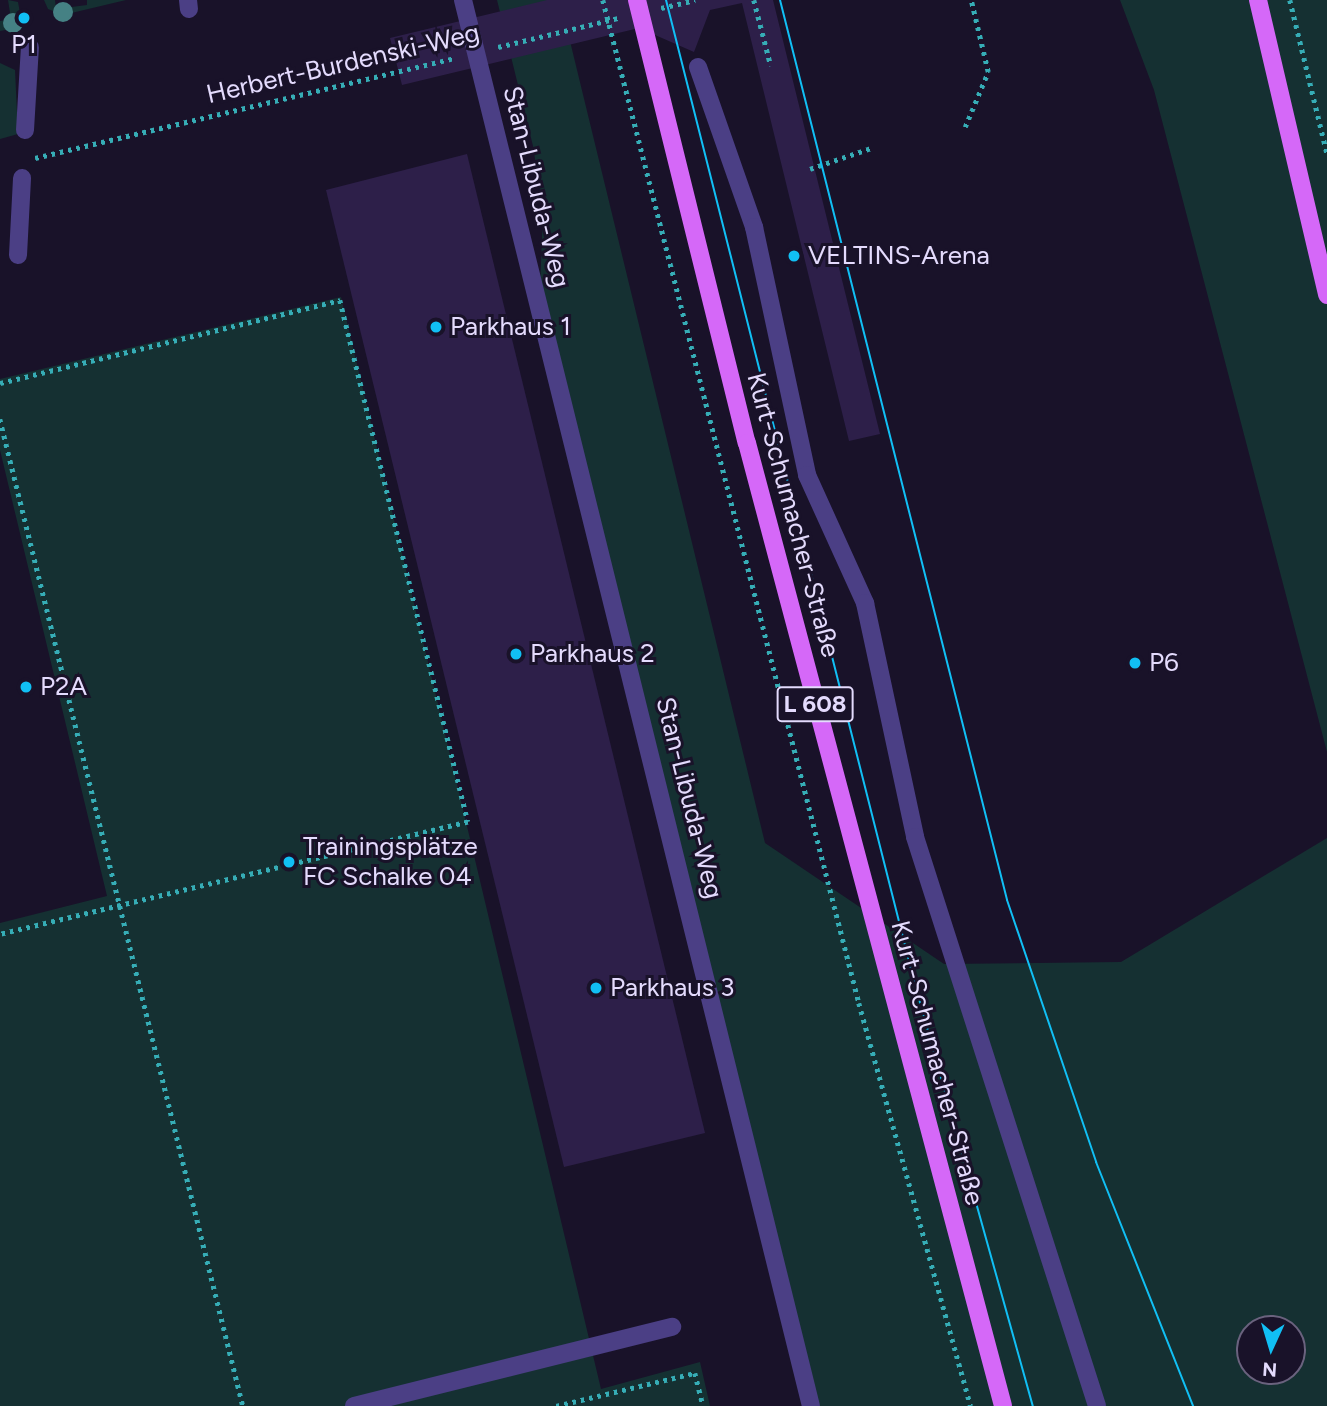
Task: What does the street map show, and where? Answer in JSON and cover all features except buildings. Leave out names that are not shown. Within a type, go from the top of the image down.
[{"type":"main road","points":[[1258,0],[1327,295]]},
{"type":"main road","name":"Kurt-Schumacher-Straße","points":[[643,6],[743,429],[1003,1406]]},
{"type":"street","name":"Stan-Libuda-Weg","points":[[463,0],[811,1406]]},
{"type":"street","points":[[26,130],[30,47]]},
{"type":"street","points":[[698,67],[754,227],[807,475],[865,603],[915,837],[1097,1406]]},
{"type":"street","points":[[18,255],[22,169]]},
{"type":"street","points":[[354,1406],[672,1326]]},
{"type":"path","points":[[603,0],[859,1003],[971,1406]]},
{"type":"path","points":[[643,6],[691,0]]},
{"type":"path","points":[[754,0],[771,66]]},
{"type":"path","points":[[965,127],[988,72],[971,0]]},
{"type":"path","points":[[1290,0],[1327,153]]},
{"type":"path","name":"Herbert-Burdenski-Weg","points":[[488,50],[622,18]]},
{"type":"path","name":"Herbert-Burdenski-Weg","points":[[22,169],[462,56]]},
{"type":"path","points":[[810,169],[871,148]]},
{"type":"path","points":[[0,383],[340,300],[468,822],[0,934]]},
{"type":"path","points":[[0,419],[243,1406]]},
{"type":"path","points":[[556,1406],[695,1373],[703,1406]]},
{"type":"green space","points":[[8,0],[18,2],[20,13],[11,29],[0,31],[0,21],[11,19]]},
{"type":"green space","points":[[44,0],[55,0],[56,9],[87,5],[87,0],[126,0],[63,15],[48,9]]},
{"type":"green space","points":[[497,0],[560,0],[765,843],[944,964],[1121,962],[1327,838],[1327,1406],[813,1406],[540,289],[543,211],[533,146]]},
{"type":"green space","points":[[1120,0],[1327,0],[1327,752],[1154,90]]},
{"type":"green space","points":[[0,63],[15,70],[18,134],[0,139]]},
{"type":"green space","name":"Trainingsplätze FC Schalke 04","points":[[341,297],[601,1389],[700,1362],[710,1406],[0,1406],[0,923],[107,896],[0,450],[0,379]]},
{"type":"tram line","points":[[666,0],[913,977],[1033,1406]]},
{"type":"tram line","points":[[780,0],[1007,900],[1096,1162],[1193,1406]]},
{"type":"place","name":"P1","points":[[24,18]]},
{"type":"place","name":"VELTINS-Arena","points":[[794,256]]},
{"type":"place","name":"Parkhaus 1","points":[[436,327]]},
{"type":"place","name":"Parkhaus 2","points":[[516,654]]},
{"type":"place","name":"P6","points":[[1135,663]]},
{"type":"place","name":"P2A","points":[[26,687]]},
{"type":"place","name":"Trainingsplätze FC Schalke 04","points":[[289,862]]},
{"type":"place","name":"Parkhaus 3","points":[[596,988]]}]
